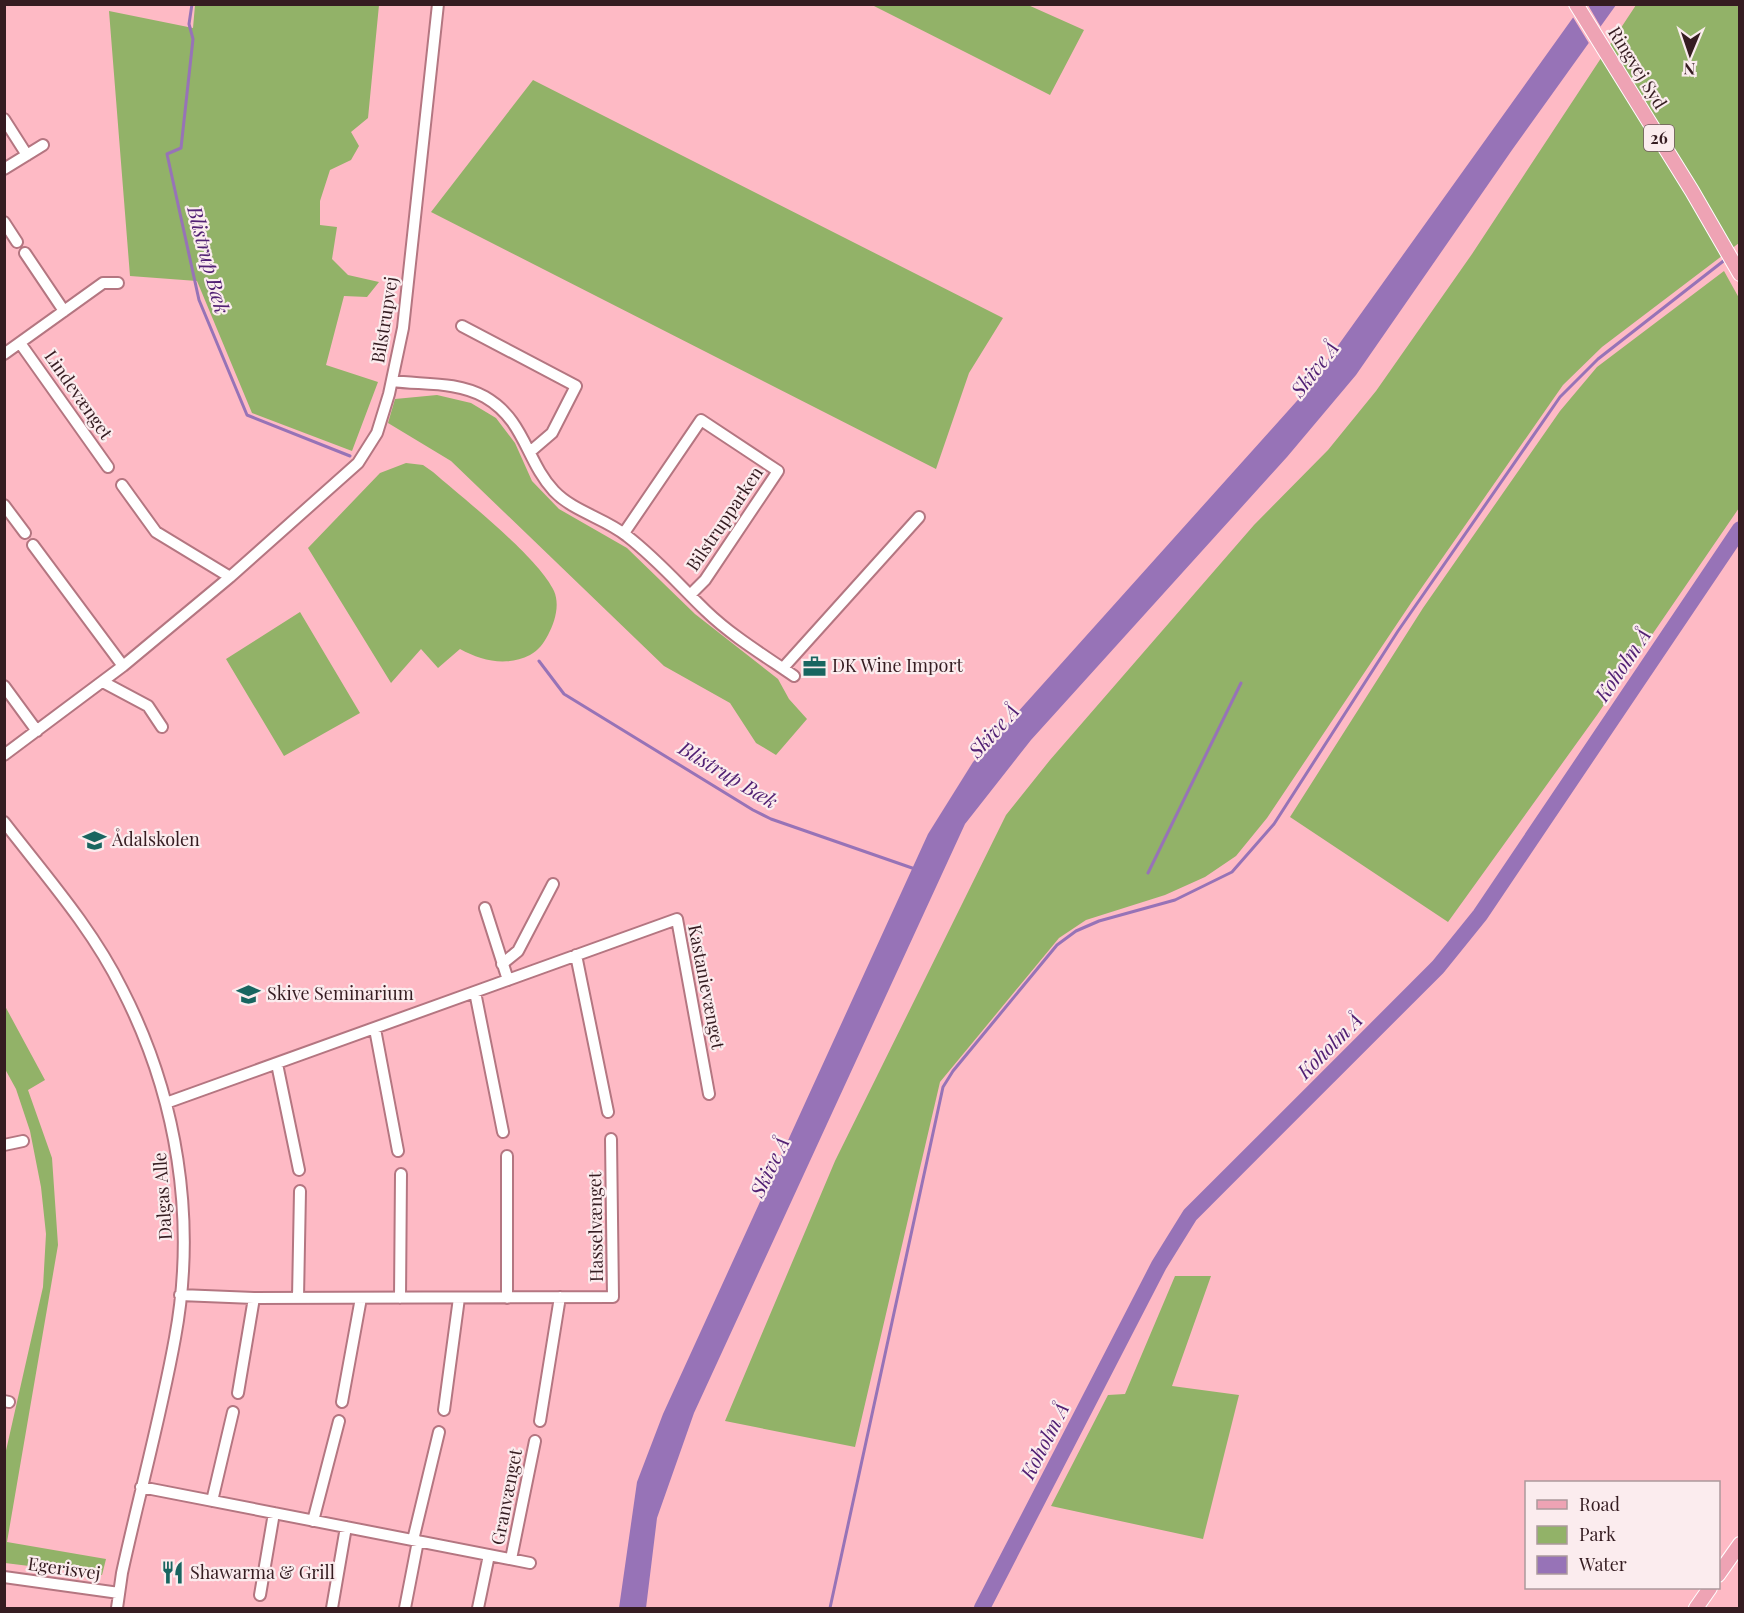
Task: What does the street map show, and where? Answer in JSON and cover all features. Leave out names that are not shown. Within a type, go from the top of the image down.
[{"type":"main road","name":"Ringvej Syd","points":[[1576,4],[1692,191],[1740,274]]},
{"type":"main road","points":[[1720,1574],[1740,1544]]},
{"type":"main road","points":[[1695,1608],[1709,1589]]},
{"type":"street","name":"Bilstrupvej","points":[[4,756],[103,682],[230,577],[358,463],[377,433],[392,381],[403,328],[438,4]]},
{"type":"street","points":[[4,119],[27,155]]},
{"type":"street","points":[[4,169],[43,145]]},
{"type":"street","points":[[4,222],[17,242]]},
{"type":"street","points":[[25,253],[64,310]]},
{"type":"street","name":"Lindevænget","points":[[4,354],[103,283],[118,283]]},
{"type":"street","points":[[462,326],[576,386],[552,433],[531,451]]},
{"type":"street","name":"Lindevænget","points":[[20,343],[108,466]]},
{"type":"street","name":"Bilstrupparken","points":[[392,381],[445,384],[465,388],[486,397],[518,427],[544,478],[554,491],[567,502],[624,533],[669,572],[727,629],[794,676]]},
{"type":"street","name":"Bilstrupparken","points":[[624,533],[701,420],[778,471],[705,580],[690,595]]},
{"type":"street","points":[[122,485],[156,532],[230,577]]},
{"type":"street","points":[[4,505],[25,533]]},
{"type":"street","points":[[783,668],[919,517]]},
{"type":"street","points":[[33,545],[123,666]]},
{"type":"street","points":[[103,682],[148,706],[162,727]]},
{"type":"street","points":[[4,686],[38,731]]},
{"type":"street","name":"Dalgas Alle","points":[[4,822],[76,916],[111,969],[138,1022],[166,1102],[175,1139],[182,1199],[183,1252],[175,1337],[141,1487],[117,1608]]},
{"type":"street","points":[[502,963],[518,951],[553,884]]},
{"type":"street","points":[[485,908],[508,980]]},
{"type":"street","name":"Kastanievænget","points":[[166,1102],[677,919],[709,1094]]},
{"type":"street","points":[[576,955],[608,1112]]},
{"type":"street","points":[[475,992],[503,1132]]},
{"type":"street","points":[[375,1029],[398,1151]]},
{"type":"street","points":[[277,1064],[299,1170]]},
{"type":"street","name":"Hasselvænget","points":[[180,1295],[254,1298],[613,1297],[611,1139]]},
{"type":"street","points":[[4,1145],[23,1141]]},
{"type":"street","points":[[507,1156],[507,1298]]},
{"type":"street","points":[[400,1174],[400,1298]]},
{"type":"street","points":[[298,1298],[300,1191]]},
{"type":"street","points":[[540,1421],[560,1297]]},
{"type":"street","points":[[238,1393],[254,1298]]},
{"type":"street","points":[[342,1402],[361,1298]]},
{"type":"street","points":[[444,1410],[459,1298]]},
{"type":"street","points":[[212,1501],[233,1412]]},
{"type":"street","points":[[313,1521],[339,1421]]},
{"type":"street","points":[[405,1608],[415,1541],[440,1432]]},
{"type":"street","name":"Granvænget","points":[[511,1559],[535,1441]]},
{"type":"street","name":"Granvænget","points":[[141,1487],[530,1563]]},
{"type":"street","points":[[260,1595],[274,1513]]},
{"type":"street","points":[[332,1608],[346,1527]]},
{"type":"street","name":"Granvænget","points":[[478,1608],[489,1555]]},
{"type":"street","name":"Egerisvej","points":[[4,1576],[119,1593]]},
{"type":"green space","points":[[195,5],[379,5],[368,118],[351,132],[359,146],[351,160],[330,170],[320,201],[320,225],[337,227],[332,259],[348,275],[379,282],[367,297],[344,296],[326,365],[378,382],[352,451],[252,413],[197,281],[130,276],[109,11],[193,28]]},
{"type":"green space","points":[[872,5],[1028,5],[1084,30],[1050,95]]},
{"type":"green space","points":[[1636,5],[1739,5],[1739,243],[1602,347],[1563,385],[1411,603],[1267,818],[1236,856],[1205,877],[1165,895],[1086,920],[1059,938],[940,1082],[855,1447],[725,1421],[835,1161],[1006,815],[1050,760],[1254,525],[1328,450],[1376,391],[1472,254]]},
{"type":"green space","points":[[533,80],[1003,318],[969,373],[936,469],[431,212]]},
{"type":"green space","points":[[1724,271],[1739,298],[1739,508],[1597,715],[1448,922],[1290,817],[1423,608],[1560,411],[1597,367]]},
{"type":"green space","points":[[437,395],[471,403],[496,418],[515,443],[532,481],[559,509],[627,548],[695,614],[778,679],[789,699],[807,719],[776,755],[756,743],[730,703],[664,666],[451,461],[388,423],[395,399]]},
{"type":"green space","points":[[406,463],[423,465],[433,472],[499,529],[545,577],[556,596],[556,613],[546,638],[533,653],[521,659],[503,662],[477,657],[460,649],[438,668],[421,649],[391,683],[308,548],[380,473]]},
{"type":"green space","points":[[300,612],[360,713],[284,756],[226,659]]},
{"type":"green space","points":[[5,1006],[45,1080],[28,1090],[52,1158],[58,1245],[7,1542],[106,1559],[102,1575],[5,1563],[5,1455],[43,1287],[46,1234],[41,1187],[30,1131],[16,1089],[5,1069]]},
{"type":"green space","points":[[1175,1276],[1211,1276],[1172,1386],[1239,1395],[1203,1539],[1051,1506],[1108,1395],[1125,1394]]},
{"type":"water","points":[[1582,5],[1616,5],[1356,375],[1287,457],[1031,740],[965,824],[694,1413],[657,1518],[646,1608],[619,1608],[637,1482],[663,1414],[928,834],[973,762],[1304,393]]},
{"type":"pier","points":[[1579,4],[1588,5],[1602,29],[1590,45],[1571,14]]},
{"type":"waterway","name":"Blistrup Bæk","points":[[192,4],[189,24],[193,39],[181,148],[167,154],[199,300],[247,415],[350,456]]},
{"type":"waterway","points":[[830,1608],[943,1087],[953,1071],[1057,945],[1076,931],[1099,921],[1175,900],[1232,872],[1274,824],[1398,631],[1560,397],[1598,359],[1726,259]]},
{"type":"waterway","name":"Koholm Å","points":[[982,1608],[1159,1265],[1190,1215],[1438,967],[1480,915],[1740,529]]},
{"type":"waterway","name":"Blistrup Bæk","points":[[539,661],[564,694],[753,810],[771,819],[915,869]]},
{"type":"waterway","points":[[1148,873],[1241,683]]},
{"type":"place","name":"DK Wine Import","points":[[814,666]]},
{"type":"place","name":"Ådalskolen","points":[[94,840]]},
{"type":"place","name":"Skive Seminarium","points":[[249,994]]},
{"type":"place","name":"Shawarma & Grill","points":[[172,1573]]},
{"type":"water label","name":"Skive Å","points":[[1315,369]]},
{"type":"water label","name":"Skive Å","points":[[994,731]]},
{"type":"water label","name":"Skive Å","points":[[770,1167]]}]
